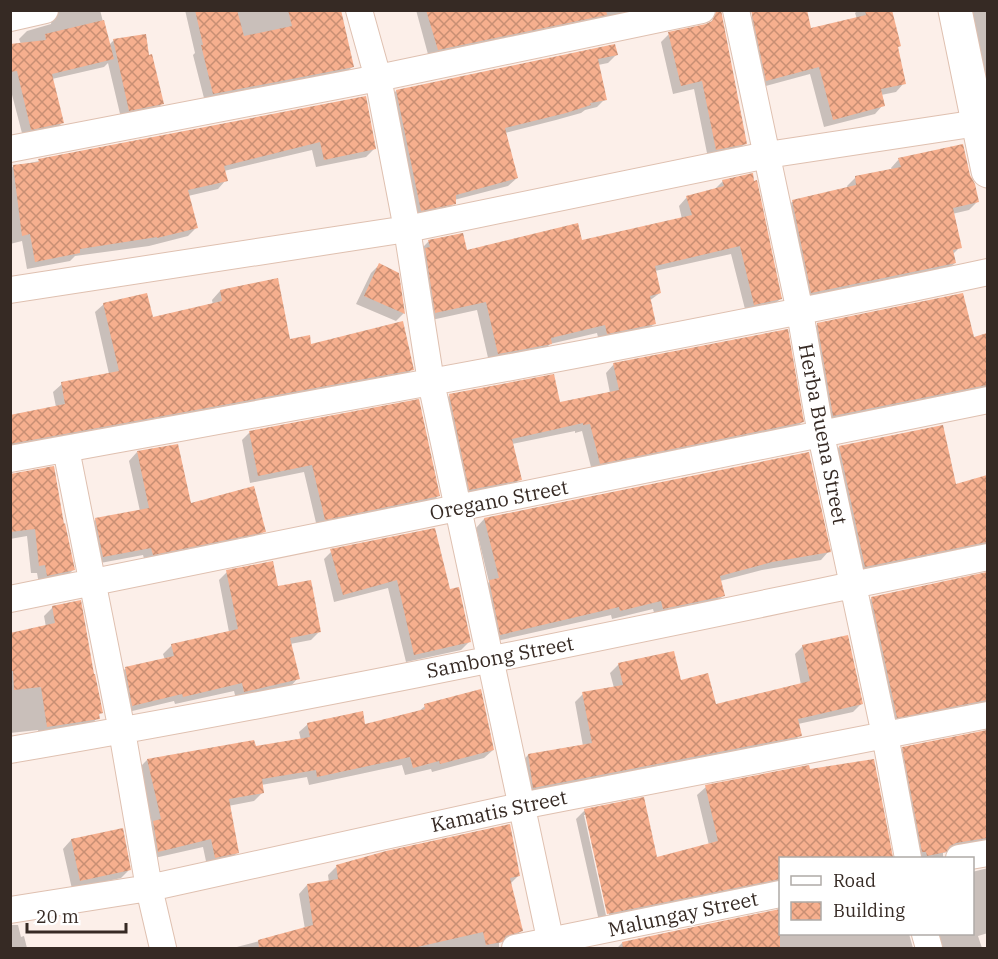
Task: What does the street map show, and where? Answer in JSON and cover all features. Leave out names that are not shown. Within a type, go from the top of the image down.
[{"type":"street","points":[[10,18],[45,10]]},
{"type":"street","points":[[359,10],[378,78],[407,229],[431,382],[460,508],[552,945]]},
{"type":"street","points":[[10,149],[378,78],[702,10]]},
{"type":"street","name":"Herba Buena Street","points":[[736,10],[800,312],[821,435],[885,735],[908,857]]},
{"type":"street","points":[[955,10],[979,102],[987,171]]},
{"type":"street","points":[[10,290],[407,229],[767,155],[979,102]]},
{"type":"street","points":[[10,459],[800,312],[987,272]]},
{"type":"street","name":"Oregano Street","points":[[10,599],[987,400]]},
{"type":"street","points":[[66,449],[122,731],[149,888],[164,948]]},
{"type":"street","name":"Sambong Street","points":[[10,750],[122,731],[491,659],[987,557]]},
{"type":"street","name":"Kamatis Street","points":[[10,910],[149,888],[521,806],[987,715]]},
{"type":"street","points":[[965,857],[987,853]]},
{"type":"street","name":"Malungay Street","points":[[515,948],[552,945],[779,894]]},
{"type":"building","points":[[195,10],[237,10],[244,36],[292,26],[288,10],[341,10],[354,67],[213,94]]},
{"type":"building","points":[[426,10],[606,10],[607,15],[438,50]]},
{"type":"building","points":[[717,10],[721,10],[747,144],[716,150],[702,81],[681,86],[668,32],[706,24],[712,21]]},
{"type":"building","points":[[751,10],[807,10],[811,28],[866,15],[865,10],[892,10],[901,46],[898,47],[906,84],[881,89],[885,106],[833,120],[819,67],[766,81]]},
{"type":"building","points":[[104,20],[114,59],[52,74],[64,123],[31,130],[17,71],[10,72],[10,44],[46,40],[45,34]]},
{"type":"building","points":[[146,34],[149,55],[152,54],[164,104],[129,111],[113,39]]},
{"type":"building","points":[[615,44],[618,55],[598,59],[607,100],[505,128],[518,178],[456,195],[456,204],[421,211],[396,90]]},
{"type":"building","points":[[366,96],[376,149],[324,160],[320,142],[224,166],[228,181],[188,190],[198,228],[157,238],[80,249],[80,253],[35,262],[30,234],[22,236],[13,165],[39,162],[38,159]]},
{"type":"building","points":[[963,144],[979,202],[953,208],[962,248],[953,250],[956,263],[811,293],[792,200],[856,185],[855,176],[901,167],[898,158]]},
{"type":"building","points":[[753,173],[754,181],[757,180],[782,299],[754,305],[740,246],[655,266],[661,293],[650,296],[656,324],[607,334],[605,325],[551,338],[552,344],[498,354],[486,302],[435,313],[425,248],[430,247],[428,240],[463,233],[467,250],[578,223],[582,240],[692,215],[686,196],[724,186],[722,180]]},
{"type":"building","points":[[379,263],[399,273],[405,314],[364,296]]},
{"type":"building","points":[[278,278],[290,339],[310,335],[311,344],[403,321],[414,370],[10,444],[10,415],[65,404],[61,382],[119,371],[103,303],[147,293],[153,317],[222,301],[220,290]]},
{"type":"building","points":[[963,293],[974,337],[987,333],[987,385],[833,416],[817,323]]},
{"type":"building","points":[[788,329],[804,422],[600,464],[590,424],[583,425],[583,423],[512,439],[522,480],[469,490],[449,394],[554,374],[560,402],[619,390],[613,363]]},
{"type":"building","points":[[419,399],[440,496],[325,520],[312,465],[258,476],[249,431]]},
{"type":"building","points":[[943,425],[956,484],[987,475],[987,542],[865,567],[839,446]]},
{"type":"building","points":[[178,444],[191,503],[254,486],[266,532],[153,555],[151,548],[103,557],[95,518],[149,508],[137,451]]},
{"type":"building","points":[[809,452],[831,552],[772,562],[720,576],[725,596],[663,609],[661,601],[620,611],[619,607],[500,635],[489,580],[499,578],[484,518]]},
{"type":"building","points":[[54,466],[75,570],[47,576],[45,565],[39,566],[35,529],[10,532],[10,474]]},
{"type":"building","points":[[435,528],[450,589],[459,587],[471,642],[414,655],[397,580],[343,595],[330,549]]},
{"type":"building","points":[[273,561],[278,586],[311,580],[321,632],[290,638],[300,679],[244,692],[242,683],[132,706],[125,667],[174,656],[171,644],[238,629],[226,570]]},
{"type":"building","points":[[987,572],[987,700],[897,718],[871,597]]},
{"type":"building","points":[[81,600],[103,713],[99,714],[100,719],[47,727],[41,687],[14,690],[13,671],[10,671],[10,633],[55,623],[52,606]]},
{"type":"building","points":[[848,635],[863,704],[798,719],[802,736],[533,788],[528,754],[592,743],[582,692],[623,685],[618,663],[674,651],[681,680],[708,673],[716,704],[810,681],[802,645]]},
{"type":"building","points":[[481,689],[494,750],[440,764],[439,761],[413,768],[410,757],[317,777],[316,770],[262,779],[264,793],[229,799],[239,853],[215,858],[211,839],[158,852],[153,821],[161,819],[147,759],[254,740],[256,746],[310,737],[307,723],[363,711],[365,724],[425,709],[424,704]]},
{"type":"building","points":[[987,730],[987,838],[956,843],[946,852],[927,856],[926,852],[922,852],[902,747]]},
{"type":"building","points":[[874,759],[893,857],[779,857],[779,879],[607,914],[584,809],[644,797],[657,857],[718,841],[705,785],[809,765],[810,769]]},
{"type":"building","points":[[510,824],[520,876],[510,878],[523,931],[506,936],[502,942],[486,945],[483,932],[413,948],[259,948],[258,940],[313,925],[307,884],[338,879],[336,865],[386,851]]},
{"type":"building","points":[[123,828],[131,870],[80,881],[71,839]]},
{"type":"building","points":[[779,909],[780,948],[623,948],[622,942]]}]
